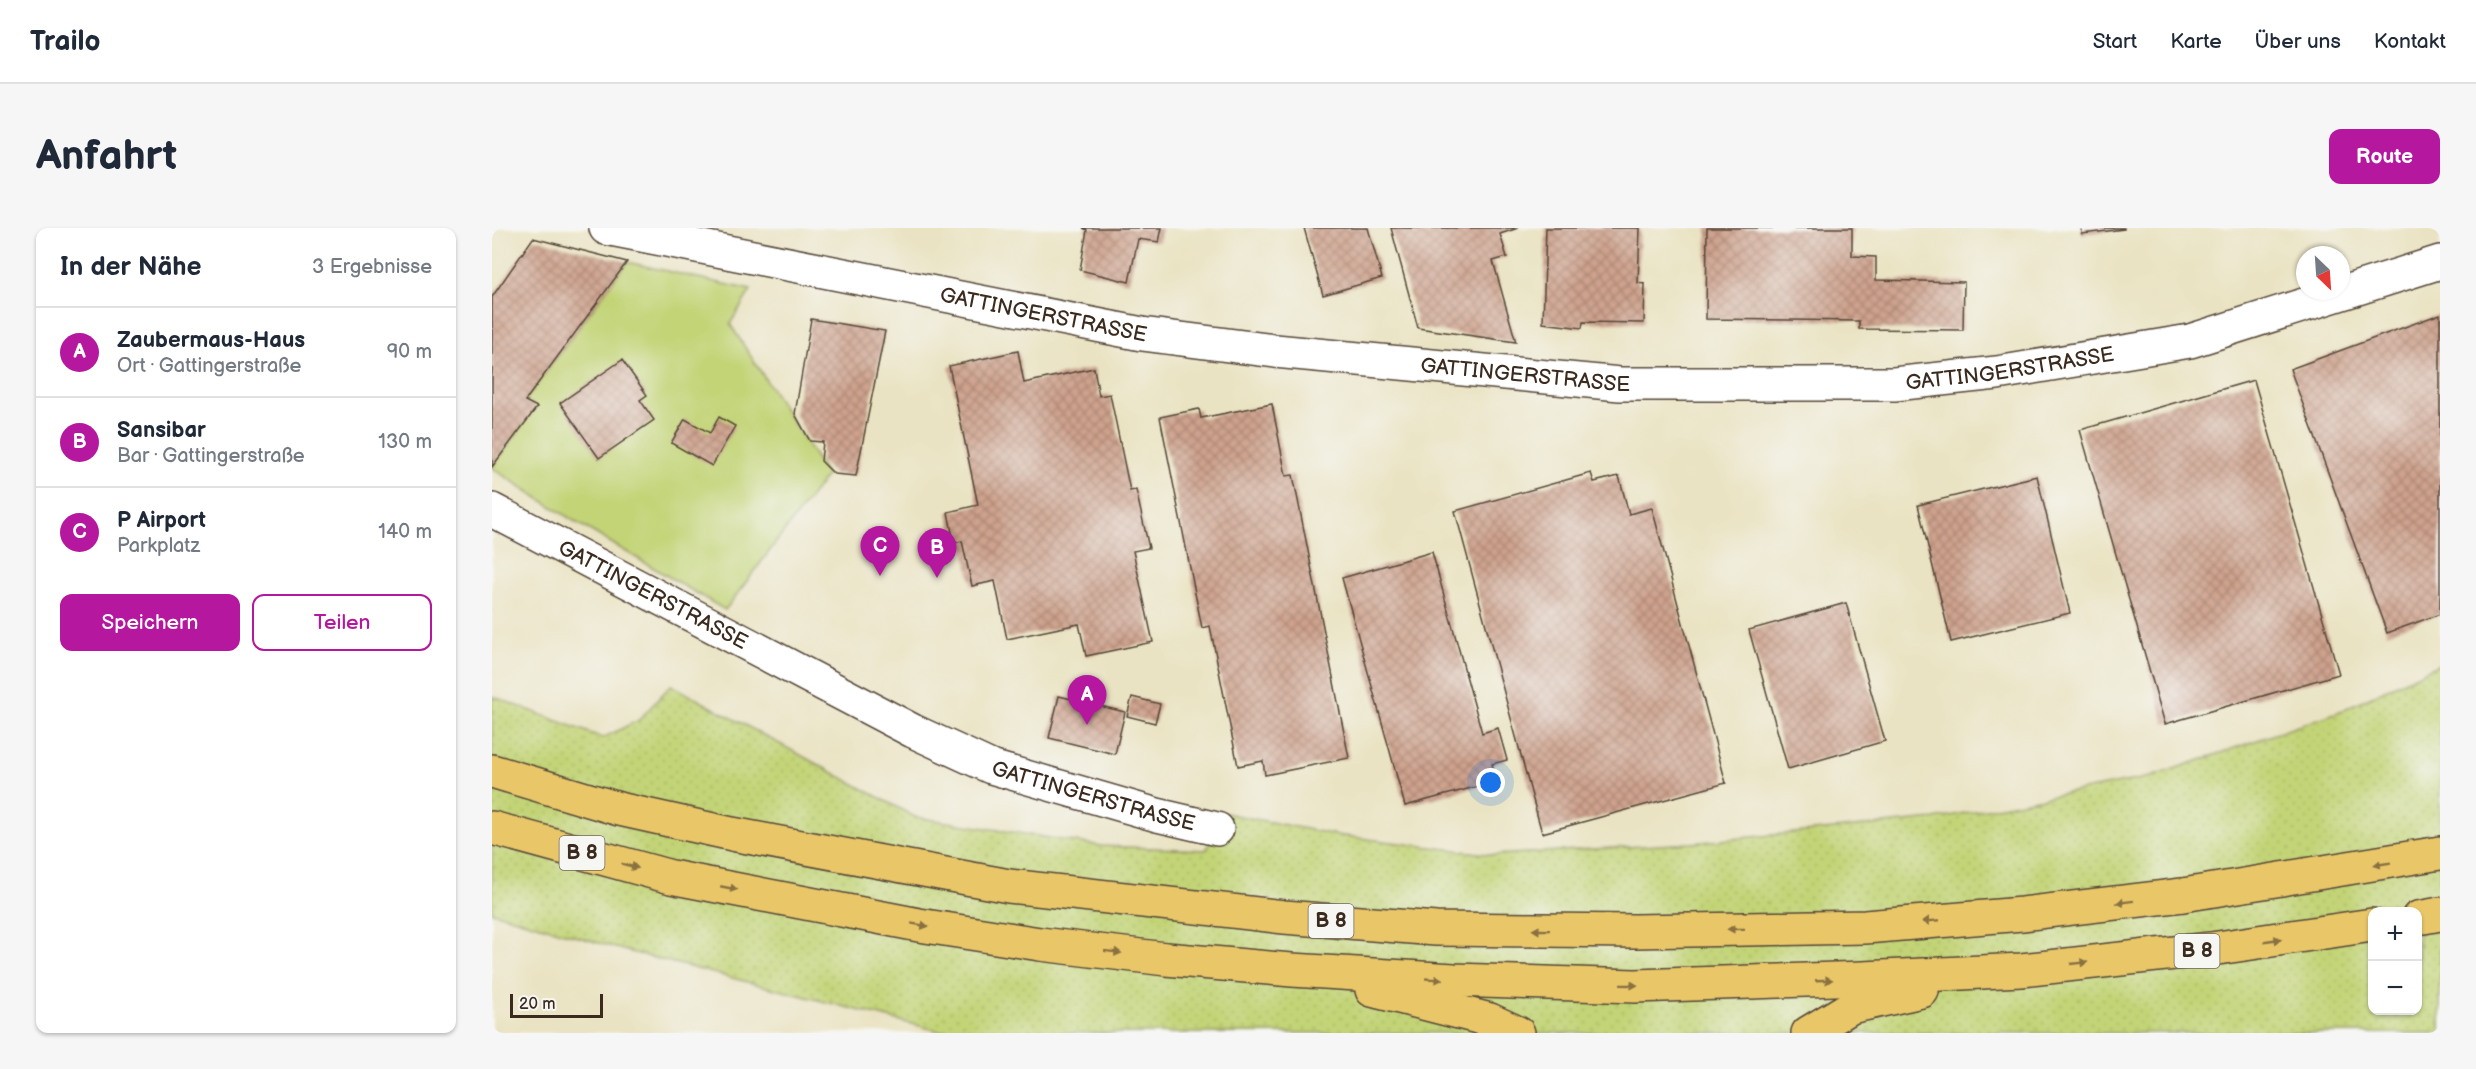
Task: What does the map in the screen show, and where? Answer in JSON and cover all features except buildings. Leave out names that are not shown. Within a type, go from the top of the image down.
[{"type":"highway","name":"B 8","points":[[492,771],[642,814],[732,834],[987,882],[1284,917],[1436,929],[1635,931],[1865,927],[2022,914],[2171,896],[2440,854]]},
{"type":"highway","name":"B 8","points":[[492,828],[671,877],[919,925],[1040,944],[1292,970],[1454,980],[1635,986],[2021,970],[2211,949],[2368,926]]},
{"type":"highway","points":[[2422,917],[2440,914]]},
{"type":"highway","points":[[1292,970],[1490,1020],[1518,1033]]},
{"type":"highway","points":[[1808,1033],[1851,1007],[2021,970]]},
{"type":"street","name":"GATTINGERSTRASSE","points":[[606,228],[1142,334],[1275,351],[1620,384],[1894,384],[1996,373],[2190,341],[2440,262]]},
{"type":"street","name":"GATTINGERSTRASSE","points":[[492,510],[913,731],[992,767],[1157,815],[1217,829]]},
{"type":"green space","points":[[627,262],[751,290],[730,324],[827,475],[725,610],[574,521],[492,468],[536,407],[525,401]]},
{"type":"green space","points":[[2440,664],[2440,1033],[947,1033],[623,950],[492,912],[492,696],[603,738],[639,720],[671,685],[915,817],[1101,846],[1206,850],[1225,813],[1336,835],[1494,855],[1692,843],[1934,819],[2151,777],[2338,712]]},
{"type":"place","name":"P Airport","points":[[880,576]]},
{"type":"place","name":"Sansibar","points":[[937,578]]},
{"type":"place","name":"Zaubermaus-Haus","points":[[1087,725]]}]
